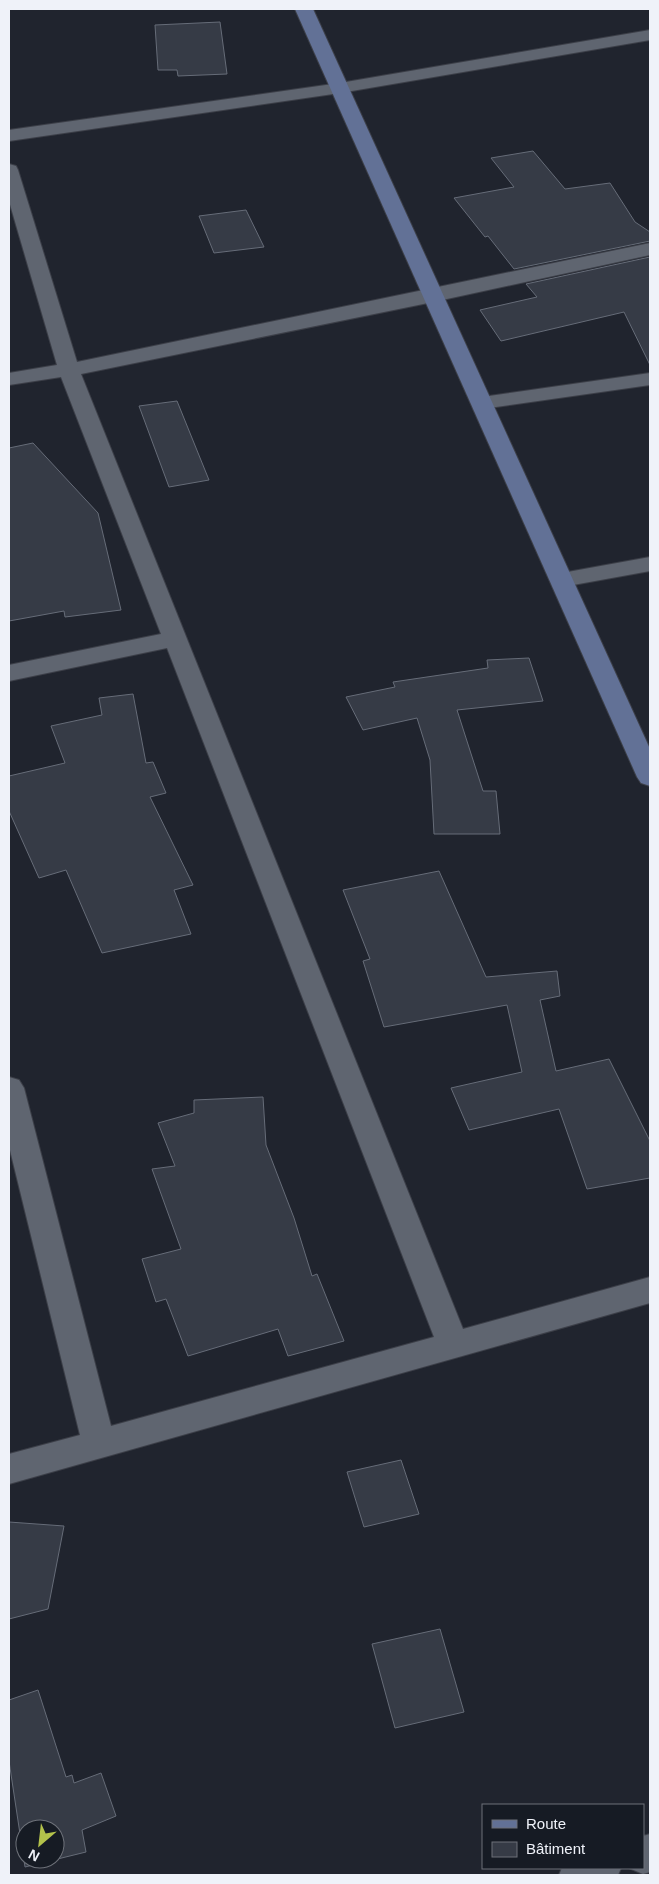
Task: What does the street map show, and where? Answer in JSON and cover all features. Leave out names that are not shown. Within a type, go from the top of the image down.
[{"type":"main road","points":[[304,9],[650,777]]},
{"type":"street","points":[[9,136],[340,88],[650,35]]},
{"type":"street","points":[[9,170],[69,370],[453,1345]]},
{"type":"street","points":[[9,379],[69,370],[433,296],[650,249]]},
{"type":"street","points":[[482,403],[650,379]]},
{"type":"street","points":[[562,580],[650,564]]},
{"type":"street","points":[[9,673],[175,639]]},
{"type":"street","points":[[9,1088],[99,1444]]},
{"type":"street","points":[[9,1469],[650,1290]]},
{"type":"street","points":[[578,1875],[599,1869]]},
{"type":"building","points":[[220,22],[227,74],[178,76],[177,70],[158,70],[155,25]]},
{"type":"building","points":[[533,151],[565,189],[610,183],[635,222],[650,232],[650,241],[514,269],[454,198],[514,187],[491,158]]},
{"type":"building","points":[[246,210],[264,247],[214,253],[199,216]]},
{"type":"building","points":[[650,257],[650,365],[624,312],[501,341],[480,310],[537,297],[526,284]]},
{"type":"building","points":[[177,401],[209,480],[169,487],[139,406]]},
{"type":"building","points":[[33,443],[98,513],[121,610],[65,617],[64,611],[9,621],[9,448]]},
{"type":"building","points":[[529,658],[543,701],[457,710],[483,791],[496,791],[500,834],[434,834],[430,760],[417,718],[363,730],[346,697],[395,687],[393,682],[488,668],[487,660]]},
{"type":"building","points":[[133,694],[146,763],[153,762],[166,793],[150,797],[193,885],[174,890],[191,934],[102,953],[66,870],[39,878],[9,811],[9,776],[65,763],[51,726],[102,715],[99,698]]},
{"type":"building","points":[[439,871],[486,977],[557,971],[560,996],[540,1000],[556,1071],[609,1059],[650,1141],[650,1178],[587,1189],[559,1109],[469,1130],[451,1088],[522,1072],[507,1005],[384,1027],[363,961],[370,959],[343,890]]},
{"type":"building","points":[[263,1097],[266,1145],[294,1218],[312,1276],[317,1274],[344,1341],[288,1356],[278,1329],[188,1356],[166,1299],[156,1302],[142,1259],[181,1249],[152,1169],[175,1166],[158,1123],[194,1113],[194,1100]]},
{"type":"building","points":[[401,1460],[419,1514],[364,1527],[347,1472]]},
{"type":"building","points":[[9,1522],[64,1526],[48,1609],[9,1619]]},
{"type":"building","points":[[440,1629],[464,1712],[395,1728],[372,1644]]},
{"type":"building","points":[[38,1690],[66,1777],[72,1775],[74,1783],[101,1773],[116,1816],[82,1830],[86,1852],[65,1857],[65,1819],[18,1819],[9,1761],[9,1700]]}]
